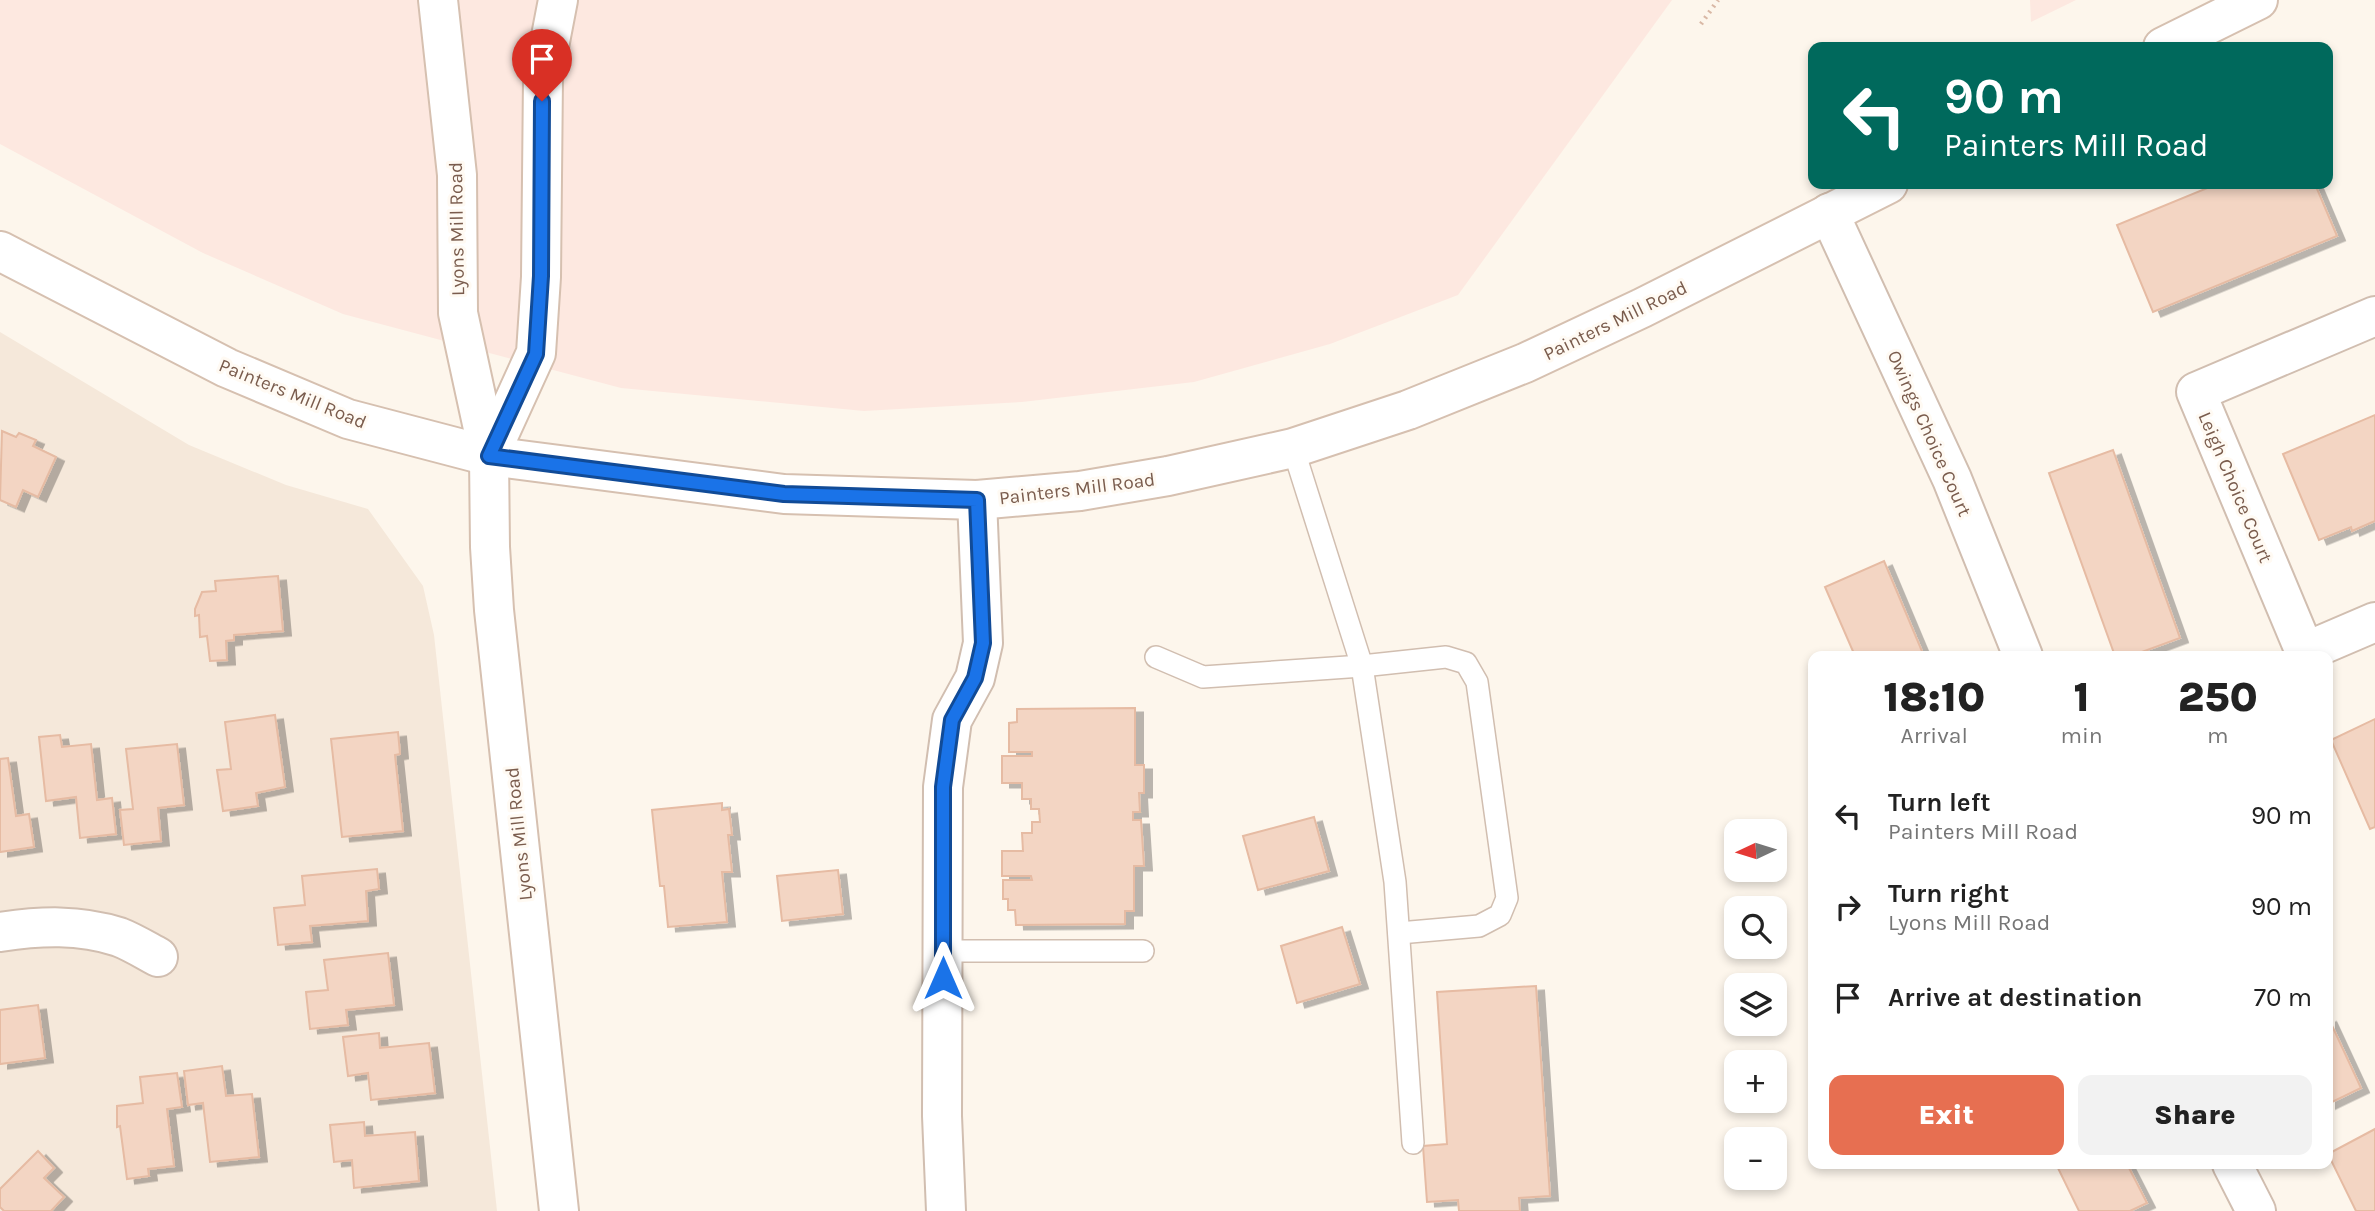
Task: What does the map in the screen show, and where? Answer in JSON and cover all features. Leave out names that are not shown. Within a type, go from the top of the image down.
[{"type":"main road","name":"Lyons Mill Road","points":[[438,0],[457,175],[458,313],[489,456],[494,610],[559,1211]]},
{"type":"main road","name":"Lyons Mill Road","points":[[489,456],[536,354],[541,276],[542,78],[558,0]]},
{"type":"main road","points":[[2173,42],[2258,0]]},
{"type":"main road","name":"Painters Mill Road","points":[[0,251],[227,368],[348,419],[489,456],[784,494],[977,500],[1080,491],[1168,476],[1293,448],[1408,410],[1525,363],[1643,308],[1878,189]]},
{"type":"main road","name":"Owings Choice Court","points":[[1829,213],[1952,479],[2021,651]]},
{"type":"main road","name":"Leigh Choice Court","points":[[2305,651],[2196,392],[2375,316]]},
{"type":"main road","points":[[946,1211],[942,1116],[943,787],[952,720],[975,678],[983,643],[977,500]]},
{"type":"main road","name":"Leigh Choice Court","points":[[2307,651],[2375,622]]},
{"type":"main road","points":[[0,932],[45,926],[84,929],[120,937],[158,957]]},
{"type":"main road","points":[[2235,1169],[2256,1211]]},
{"type":"lane","points":[[1293,448],[1362,666],[1395,882],[1413,1143]]},
{"type":"lane","points":[[1156,657],[1203,677],[1446,657],[1466,663],[1477,682],[1507,898],[1500,915],[1479,926],[1399,933]]},
{"type":"lane","points":[[943,951],[1143,951]]},
{"type":"path","points":[[1701,24],[1718,0]]},
{"type":"shaded area","points":[[0,0],[1672,0],[1458,295],[1330,344],[1194,382],[1022,402],[864,411],[621,388],[343,314],[203,253],[0,144]]},
{"type":"shaded area","points":[[2030,0],[2076,0],[2031,22]]},
{"type":"shaded area","points":[[0,332],[189,445],[286,485],[368,509],[423,586],[434,635],[497,1211],[0,1211]]},
{"type":"building","points":[[2205,189],[2317,189],[2337,236],[2153,312],[2117,225]]},
{"type":"building","points":[[2375,415],[2375,521],[2319,540],[2283,454]]},
{"type":"building","points":[[2,431],[16,437],[19,433],[36,440],[33,446],[56,457],[38,497],[23,490],[16,507],[0,500]]},
{"type":"building","points":[[2113,450],[2180,638],[2145,651],[2113,651],[2049,473]]},
{"type":"building","points":[[1884,561],[1922,651],[1853,651],[1825,587]]},
{"type":"building","points":[[278,576],[283,631],[234,635],[234,640],[226,641],[227,660],[210,661],[207,636],[200,637],[199,615],[195,616],[202,592],[216,591],[215,581]]},
{"type":"building","points":[[1135,708],[1135,765],[1144,765],[1144,793],[1139,793],[1140,812],[1133,812],[1133,820],[1141,820],[1144,866],[1134,866],[1134,911],[1125,911],[1125,924],[1016,925],[1015,910],[1008,910],[1008,899],[1003,899],[1003,880],[1032,880],[1031,876],[1002,876],[1002,851],[1023,851],[1022,833],[1032,833],[1032,822],[1040,822],[1039,809],[1031,809],[1031,799],[1022,799],[1022,783],[1002,783],[1002,756],[1032,756],[1032,752],[1009,752],[1009,723],[1017,722],[1017,709]]},
{"type":"building","points":[[275,715],[285,787],[256,793],[258,806],[223,811],[217,770],[231,769],[225,722]]},
{"type":"building","points":[[2375,719],[2375,827],[2370,829],[2333,739]]},
{"type":"building","points":[[398,732],[400,754],[395,755],[403,831],[342,837],[331,739]]},
{"type":"building","points":[[60,735],[62,747],[91,744],[97,800],[112,798],[116,834],[80,838],[76,797],[46,801],[39,737]]},
{"type":"building","points":[[177,744],[184,805],[158,808],[161,841],[124,845],[120,810],[133,809],[126,749]]},
{"type":"building","points":[[8,758],[16,816],[29,814],[34,847],[0,852],[0,759]]},
{"type":"building","points":[[722,803],[722,810],[729,809],[732,835],[728,835],[732,872],[722,872],[727,922],[668,927],[664,886],[660,886],[652,810]]},
{"type":"building","points":[[1314,817],[1329,871],[1258,890],[1243,836]]},
{"type":"building","points":[[377,869],[379,889],[366,891],[368,921],[310,926],[312,942],[278,945],[274,908],[305,905],[302,876]]},
{"type":"building","points":[[838,870],[843,914],[782,921],[777,876]]},
{"type":"building","points":[[1342,927],[1360,984],[1297,1003],[1281,946]]},
{"type":"building","points":[[388,953],[394,1005],[346,1010],[348,1025],[310,1029],[306,992],[328,990],[324,960]]},
{"type":"building","points":[[1536,986],[1550,1196],[1519,1198],[1520,1211],[1459,1211],[1458,1200],[1427,1202],[1423,1146],[1447,1144],[1437,992]]},
{"type":"building","points":[[38,1005],[45,1058],[0,1064],[0,1010]]},
{"type":"building","points":[[2333,1028],[2361,1088],[2333,1102]]},
{"type":"building","points":[[379,1033],[380,1048],[429,1043],[435,1093],[371,1100],[368,1073],[348,1076],[343,1037]]},
{"type":"building","points":[[222,1066],[226,1096],[252,1094],[259,1157],[210,1162],[203,1103],[188,1105],[184,1071]]},
{"type":"building","points":[[177,1073],[182,1107],[167,1109],[174,1166],[148,1169],[149,1176],[127,1179],[120,1126],[117,1127],[117,1106],[143,1103],[140,1077]]},
{"type":"building","points":[[364,1122],[365,1136],[415,1132],[419,1181],[354,1188],[352,1160],[334,1162],[330,1125]]},
{"type":"building","points":[[2375,1129],[2375,1211],[2356,1211],[2333,1164],[2333,1151]]},
{"type":"building","points":[[38,1151],[54,1168],[44,1178],[64,1197],[51,1211],[4,1211],[0,1207],[0,1189]]},
{"type":"building","points":[[2058,1169],[2130,1169],[2147,1203],[2130,1211],[2079,1211]]},
{"type":"route","points":[[542,101],[541,276],[536,354],[489,456],[784,494],[977,500],[983,643],[975,678],[952,720],[943,787],[943,978]]}]
